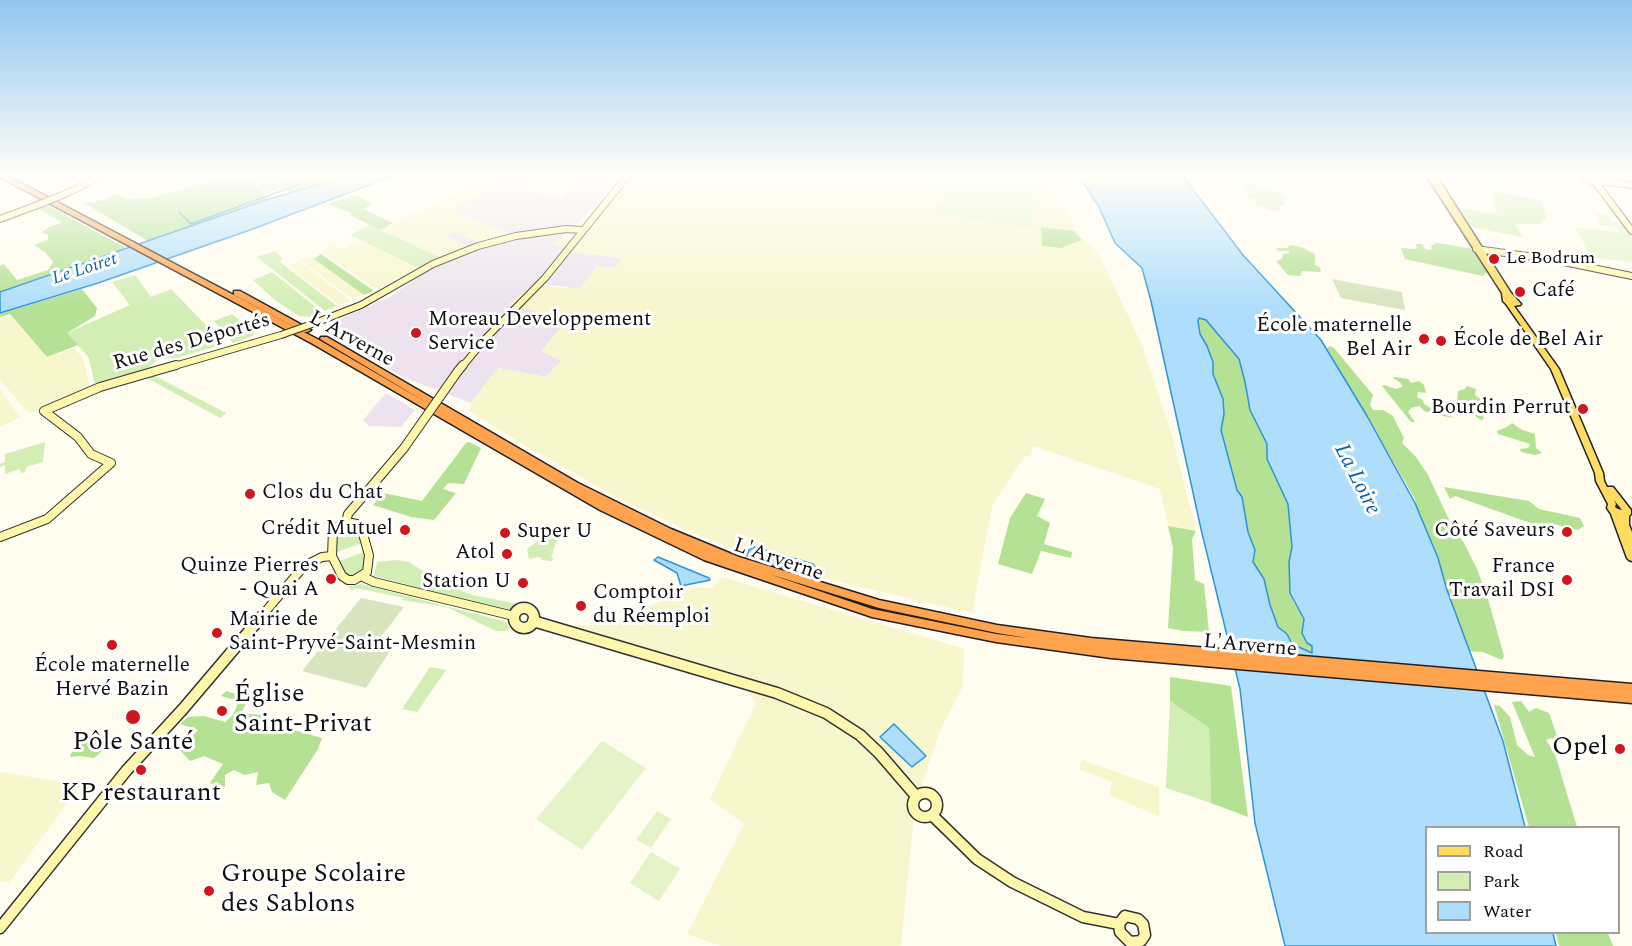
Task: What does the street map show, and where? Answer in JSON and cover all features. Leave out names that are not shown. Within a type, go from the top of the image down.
[{"type":"highway","name":"L'Arverne","points":[[89,219],[174,263],[316,342],[586,499],[663,538],[732,566],[873,613],[1091,651],[1207,658],[1543,686],[1632,689]]},
{"type":"highway","name":"L'Arverne","points":[[92,219],[132,241]]},
{"type":"highway","name":"L'Arverne","points":[[1543,686],[1632,698]]},
{"type":"main road","points":[[346,522],[348,514],[404,448],[458,371],[486,338],[545,278],[592,219]]},
{"type":"main road","points":[[1459,219],[1555,369],[1632,544]]},
{"type":"main road","name":"Rue des Déportés","points":[[0,537],[47,519],[111,463],[91,454],[78,437],[44,411],[111,384],[315,323],[361,305],[433,264],[478,246],[516,236],[566,229],[583,230]]},
{"type":"main road","points":[[1478,249],[1549,259],[1632,276]]},
{"type":"main road","points":[[1618,509],[1632,558]]},
{"type":"main road","points":[[346,522],[357,524],[366,542],[369,555],[369,569],[363,577],[354,580],[346,579],[338,571],[329,555],[333,530],[346,522]]},
{"type":"main road","points":[[0,928],[124,776],[137,765],[304,566],[329,555]]},
{"type":"main road","points":[[363,577],[374,582],[514,616]]},
{"type":"main road","points":[[528,610],[534,613],[533,621],[526,627],[513,624],[514,616],[520,611],[528,610]]},
{"type":"main road","points":[[533,621],[777,693],[826,713],[860,735],[879,753],[916,796]]},
{"type":"main road","points":[[926,793],[936,799],[938,806],[933,816],[925,818],[917,814],[913,807],[916,796],[926,793]]},
{"type":"main road","points":[[933,816],[977,859],[1012,882],[1083,917],[1119,924]]},
{"type":"main road","points":[[1125,916],[1138,919],[1145,932],[1143,939],[1137,944],[1124,939],[1119,924],[1125,916]]},
{"type":"shaded area","points":[[402,219],[473,219],[512,235],[482,243],[455,232],[446,237],[470,248],[443,259],[380,230]]},
{"type":"shaded area","points":[[473,219],[581,219],[553,245],[572,249],[573,252],[623,258],[615,268],[597,266],[580,289],[535,283],[510,304],[568,319],[542,351],[561,361],[546,377],[498,368],[471,403],[405,378],[365,356],[369,350],[367,347],[327,328],[331,323],[390,297],[434,265],[471,248],[445,236],[456,232],[482,243],[515,236]]},
{"type":"shaded area","points":[[581,219],[1071,219],[1076,230],[1099,255],[1142,345],[1172,436],[1196,531],[1168,526],[1160,489],[1033,446],[1030,457],[1024,456],[992,506],[972,613],[785,569],[707,539],[616,497],[470,411],[471,403],[498,368],[546,377],[561,361],[541,351],[567,320],[509,304],[536,283],[544,286],[580,289],[597,266],[615,268],[622,258],[572,252],[572,249],[553,245]]},
{"type":"shaded area","points":[[362,240],[421,269],[397,278],[377,290],[322,252],[331,248],[328,245],[331,244],[343,249]]},
{"type":"shaded area","points":[[307,258],[314,259],[364,295],[353,299],[301,261]]},
{"type":"shaded area","points":[[299,261],[351,301],[339,305],[288,266]]},
{"type":"shaded area","points":[[11,316],[47,357],[74,348],[83,358],[90,388],[30,413],[24,408],[0,380],[0,319]]},
{"type":"shaded area","points":[[0,389],[20,417],[0,427]]},
{"type":"shaded area","points":[[386,393],[415,410],[401,427],[369,426],[363,420]]},
{"type":"shaded area","points":[[722,577],[964,649],[963,686],[939,733],[915,805],[901,946],[721,946],[687,934],[744,824],[710,799],[756,703],[735,674],[569,627],[619,619],[695,587],[712,588]]},
{"type":"shaded area","points":[[1082,760],[1159,787],[1159,816],[1109,795],[1112,782],[1079,769]]},
{"type":"shaded area","points":[[0,772],[81,785],[9,882],[0,881]]},
{"type":"green space","points":[[57,219],[73,219],[126,248],[0,292],[0,266],[4,264],[17,280],[48,270],[53,262],[45,252],[34,245],[48,240],[48,235],[42,232],[61,223]]},
{"type":"green space","points":[[111,219],[216,219],[201,225],[148,241]]},
{"type":"green space","points":[[358,219],[385,219],[393,223],[380,230]]},
{"type":"green space","points":[[970,219],[1032,219],[1031,229]]},
{"type":"green space","points":[[1467,219],[1547,219],[1547,221],[1541,220],[1541,224],[1515,224],[1523,237],[1472,227]]},
{"type":"green space","points":[[1598,219],[1622,222],[1632,239],[1632,262],[1591,257],[1575,227],[1620,233],[1616,227],[1600,225]]},
{"type":"green space","points":[[370,225],[443,259],[421,269],[350,235]]},
{"type":"green space","points":[[1041,227],[1074,231],[1082,240],[1061,248],[1042,246]]},
{"type":"green space","points":[[1437,243],[1473,250],[1487,272],[1483,276],[1405,259],[1401,248],[1417,249],[1416,244],[1422,244],[1426,250],[1433,249],[1430,246]]},
{"type":"green space","points":[[1290,245],[1301,247],[1315,254],[1315,265],[1320,267],[1321,272],[1302,271],[1300,276],[1288,275],[1276,261],[1282,259],[1283,254],[1289,251],[1278,251],[1276,248],[1287,248]]},
{"type":"green space","points":[[275,251],[282,258],[280,262],[337,306],[325,311],[257,257]]},
{"type":"green space","points":[[321,254],[374,291],[364,295],[314,259]]},
{"type":"green space","points":[[272,272],[322,312],[311,317],[299,316],[275,300],[253,280]]},
{"type":"green space","points":[[135,275],[151,297],[171,289],[224,344],[176,358],[160,358],[150,366],[153,368],[95,385],[89,358],[67,333],[130,305],[112,282]]},
{"type":"green space","points":[[1332,279],[1402,292],[1405,310],[1341,298]]},
{"type":"green space","points":[[82,289],[97,308],[95,316],[67,333],[78,345],[47,357],[10,314],[0,317],[0,314]]},
{"type":"green space","points":[[232,314],[254,332],[253,336],[233,343],[214,321]]},
{"type":"green space","points":[[1199,318],[1206,320],[1239,359],[1250,411],[1267,444],[1268,459],[1288,504],[1292,547],[1289,562],[1290,586],[1293,601],[1304,619],[1314,650],[1312,653],[1292,644],[1288,636],[1278,628],[1264,579],[1253,562],[1255,550],[1248,532],[1242,497],[1237,490],[1221,430],[1224,414],[1223,399],[1213,374],[1213,362],[1200,334]]},
{"type":"green space","points":[[1330,346],[1373,395],[1370,405],[1373,410],[1383,410],[1393,416],[1404,438],[1402,443],[1416,457],[1428,475],[1452,526],[1464,543],[1477,569],[1504,656],[1502,660],[1483,652],[1467,651],[1418,517],[1415,499],[1327,348]]},
{"type":"green space","points":[[155,376],[226,413],[220,418],[147,378]]},
{"type":"green space","points":[[1393,378],[1408,379],[1411,383],[1419,381],[1424,385],[1426,393],[1418,392],[1417,397],[1432,409],[1455,418],[1424,411],[1420,406],[1411,408],[1408,412],[1415,422],[1411,422],[1382,386],[1396,389],[1402,387],[1401,383]]},
{"type":"green space","points":[[1467,386],[1476,389],[1475,395],[1483,401],[1479,403],[1478,409],[1484,419],[1481,420],[1462,410],[1460,414],[1454,413],[1448,403],[1457,401],[1458,391]]},
{"type":"green space","points":[[1512,423],[1522,430],[1535,434],[1536,448],[1542,453],[1535,455],[1521,452],[1520,449],[1528,448],[1530,444],[1498,434],[1497,431]]},
{"type":"green space","points":[[45,442],[43,462],[26,467],[25,472],[22,473],[19,469],[5,474],[5,465],[0,467],[0,464],[5,462],[5,454]]},
{"type":"green space","points":[[469,442],[481,448],[464,484],[448,483],[443,489],[456,493],[434,520],[411,517],[373,505],[383,493],[422,501]]},
{"type":"green space","points":[[1444,487],[1529,501],[1539,509],[1580,518],[1584,526],[1578,530],[1549,523],[1533,524],[1455,496],[1450,499]]},
{"type":"green space","points":[[1026,493],[1045,499],[1037,516],[1050,523],[1044,544],[1072,552],[1071,558],[1041,551],[1032,574],[998,564],[1010,518]]},
{"type":"green space","points":[[345,525],[354,527],[362,543],[337,552],[338,530]]},
{"type":"green space","points":[[1168,526],[1196,531],[1192,539],[1195,580],[1204,584],[1209,632],[1168,628],[1173,548]]},
{"type":"green space","points":[[550,532],[559,540],[556,542],[551,558],[554,559],[552,561],[541,560],[542,558],[538,557],[529,559],[527,549]]},
{"type":"green space","points":[[364,552],[364,570],[357,577],[347,577],[339,561]]},
{"type":"green space","points":[[396,560],[409,562],[438,581],[425,589],[374,576],[377,562]]},
{"type":"green space","points":[[439,582],[472,595],[518,604],[511,610],[428,590]]},
{"type":"green space","points":[[361,584],[503,621],[509,628],[505,631],[496,631],[447,607],[401,600],[404,598],[356,588],[352,590],[347,587]]},
{"type":"green space","points":[[361,598],[404,607],[373,647],[390,651],[366,688],[302,671]]},
{"type":"green space","points":[[430,667],[446,670],[417,712],[402,709]]},
{"type":"green space","points":[[1170,677],[1231,686],[1248,817],[1211,803],[1209,728],[1170,701]]},
{"type":"green space","points":[[226,691],[249,698],[241,713],[261,715],[266,722],[322,738],[318,749],[285,800],[272,792],[269,783],[256,785],[258,772],[245,775],[234,770],[225,775],[225,787],[210,783],[223,764],[204,756],[190,761],[180,750],[198,730],[180,724],[188,717],[204,716],[225,722],[233,715],[239,701],[221,696]]},
{"type":"green space","points":[[1170,701],[1209,728],[1211,803],[1166,788]]},
{"type":"green space","points":[[1521,701],[1529,712],[1536,708],[1549,713],[1558,739],[1557,741],[1551,738],[1546,740],[1555,754],[1577,826],[1529,826],[1494,705],[1500,706],[1510,717],[1517,745],[1528,755],[1535,757],[1512,702]]},
{"type":"green space","points":[[87,733],[111,737],[106,748],[94,758],[71,757],[70,755]]},
{"type":"green space","points":[[602,741],[646,768],[582,850],[536,819]]},
{"type":"green space","points":[[657,811],[671,819],[651,848],[636,840]]},
{"type":"green space","points":[[651,852],[680,869],[659,901],[630,883]]},
{"type":"green space","points":[[1556,934],[1608,934],[1613,946],[1559,946]]},
{"type":"water","name":"Le Loiret","points":[[211,219],[279,219],[98,283],[0,313],[0,292]]},
{"type":"water","name":"La Loire","points":[[1104,219],[1216,219],[1243,255],[1321,340],[1367,416],[1415,503],[1438,558],[1447,590],[1503,741],[1525,826],[1425,826],[1425,934],[1553,934],[1556,946],[1285,946],[1255,823],[1240,689],[1201,529],[1151,301],[1142,268],[1115,243]],"holes":[[[1199,318],[1206,320],[1239,359],[1250,410],[1267,444],[1267,459],[1288,504],[1292,547],[1289,562],[1290,593],[1304,619],[1302,633],[1307,643],[1312,646],[1312,653],[1292,644],[1287,634],[1278,627],[1264,579],[1253,562],[1255,550],[1248,532],[1242,497],[1237,490],[1221,430],[1224,414],[1223,399],[1213,374],[1213,362],[1200,334]]]},
{"type":"water","points":[[754,547],[813,564],[815,567],[808,576],[780,568],[747,556],[749,550]]},
{"type":"water","points":[[658,557],[710,580],[681,586],[677,573],[654,560]]},
{"type":"water","points":[[894,724],[926,756],[912,767],[880,737]]},
{"type":"waterway","points":[[186,219],[191,224],[204,219]]},
{"type":"place","name":"Le Bodrum","points":[[1494,259]]},
{"type":"place","name":"Café","points":[[1520,292]]},
{"type":"place","name":"Moreau Developpement Service","points":[[416,333]]},
{"type":"place","name":"École maternelle Bel Air","points":[[1424,339]]},
{"type":"place","name":"École de Bel Air","points":[[1441,341]]},
{"type":"place","name":"Bourdin Perrut","points":[[1583,409]]},
{"type":"place","name":"Clos du Chat","points":[[250,494]]},
{"type":"place","name":"Crédit Mutuel","points":[[405,530]]},
{"type":"place","name":"Côté Saveurs","points":[[1567,532]]},
{"type":"place","name":"Super U","points":[[505,533]]},
{"type":"place","name":"Atol","points":[[507,554]]},
{"type":"place","name":"Quinze Pierres - Quai A","points":[[331,579]]},
{"type":"place","name":"France Travail DSI","points":[[1567,580]]},
{"type":"place","name":"Station U","points":[[523,583]]},
{"type":"place","name":"Comptoir du Réemploi","points":[[581,606]]},
{"type":"place","name":"Mairie de Saint-Pryvé-Saint-Mesmin","points":[[217,633]]},
{"type":"place","name":"École maternelle Hervé Bazin","points":[[112,645]]},
{"type":"place","name":"Église Saint-Privat","points":[[222,711]]},
{"type":"place","name":"Pôle Santé","points":[[133,717]]},
{"type":"place","name":"Opel","points":[[1620,749]]},
{"type":"place","name":"KP restaurant","points":[[141,770]]},
{"type":"place","name":"Groupe Scolaire des Sablons","points":[[209,891]]}]
